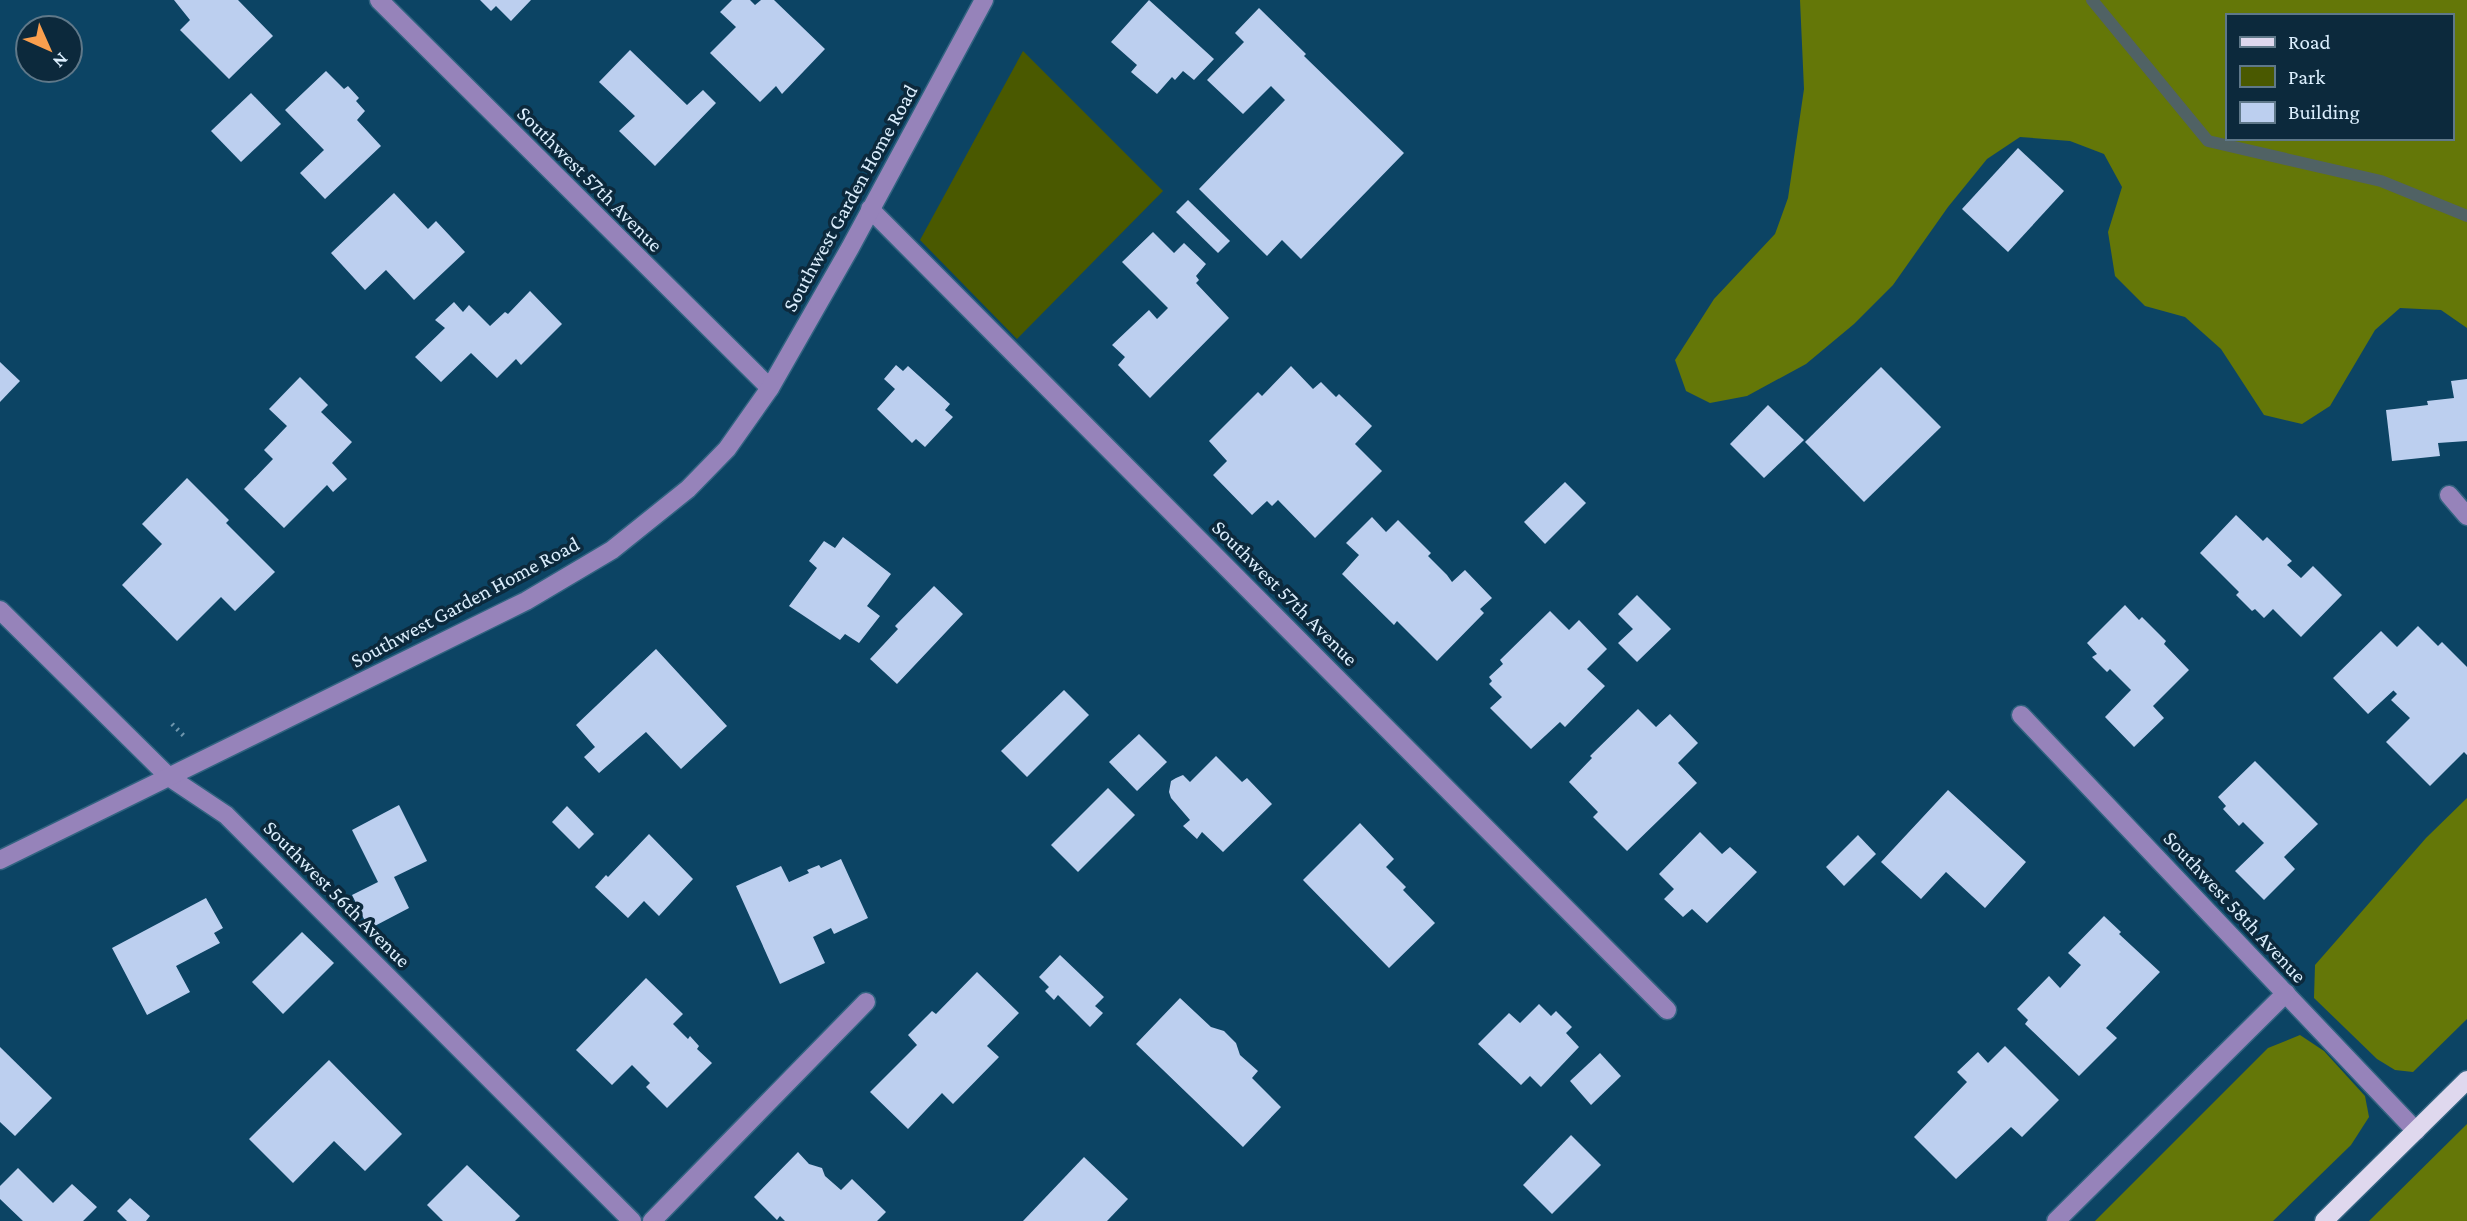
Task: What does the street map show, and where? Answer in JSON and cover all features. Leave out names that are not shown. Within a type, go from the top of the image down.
[{"type":"main road","points":[[2324,1221],[2467,1080]]},
{"type":"street","name":"Southwest 57th Avenue","points":[[379,0],[770,388]]},
{"type":"street","name":"Southwest Garden Home Road","points":[[0,860],[526,601],[612,550],[688,489],[720,457],[770,388],[984,0]]},
{"type":"street","name":"Southwest 57th Avenue","points":[[870,209],[1667,1010]]},
{"type":"street","points":[[2449,495],[2467,516]]},
{"type":"street","name":"Southwest 56th Avenue","points":[[0,610],[169,777],[226,815],[632,1221]]},
{"type":"street","name":"Southwest 58th Avenue","points":[[2021,715],[2416,1131]]},
{"type":"street","points":[[2056,1221],[2286,993]]},
{"type":"street","points":[[652,1221],[866,1002]]},
{"type":"green space","points":[[1800,0],[2467,0],[2467,328],[2441,310],[2400,308],[2375,330],[2330,406],[2302,424],[2264,415],[2221,349],[2185,317],[2145,306],[2115,276],[2108,232],[2122,187],[2104,154],[2070,141],[2020,137],[1987,159],[1948,207],[1893,285],[1854,324],[1806,364],[1747,396],[1710,403],[1686,391],[1675,360],[1714,299],[1775,234],[1788,198],[1804,89]]},
{"type":"green space","points":[[1023,51],[1163,191],[1017,339],[920,240]]},
{"type":"green space","points":[[2467,798],[2467,1019],[2413,1072],[2395,1070],[2377,1059],[2314,998],[2315,965],[2426,838]]},
{"type":"green space","points":[[2300,1035],[2324,1051],[2365,1096],[2369,1117],[2351,1145],[2273,1221],[2095,1221],[2268,1048]]},
{"type":"green space","points":[[2467,1124],[2467,1221],[2369,1221]]},
{"type":"building","points":[[174,0],[238,0],[273,36],[229,79],[180,30],[190,20]]},
{"type":"building","points":[[480,0],[531,0],[511,21],[496,6],[491,11]]},
{"type":"building","points":[[732,0],[750,0],[755,5],[761,0],[774,0],[825,49],[782,94],[776,86],[760,102],[710,53],[736,27],[720,12]]},
{"type":"building","points":[[1149,0],[1214,59],[1194,80],[1183,71],[1175,80],[1172,77],[1157,94],[1131,72],[1137,65],[1111,42]]},
{"type":"building","points":[[1259,8],[1306,54],[1304,56],[1404,153],[1301,259],[1282,240],[1267,256],[1199,189],[1285,100],[1271,86],[1243,114],[1207,80],[1244,42],[1235,33]]},
{"type":"building","points":[[630,50],[687,105],[703,90],[716,103],[655,166],[619,131],[635,116],[599,82]]},
{"type":"building","points":[[326,71],[344,89],[348,86],[359,98],[356,101],[365,111],[357,120],[381,146],[325,199],[300,173],[324,150],[285,110]]},
{"type":"building","points":[[251,93],[281,124],[241,162],[211,131]]},
{"type":"building","points":[[2018,148],[2064,191],[2008,252],[1962,209]]},
{"type":"building","points":[[394,193],[428,229],[436,221],[465,252],[414,300],[386,270],[365,290],[331,253]]},
{"type":"building","points":[[1188,200],[1230,241],[1218,253],[1176,212]]},
{"type":"building","points":[[1153,232],[1174,253],[1184,243],[1206,264],[1196,276],[1199,280],[1196,283],[1229,318],[1150,398],[1118,365],[1125,357],[1112,345],[1149,310],[1157,319],[1168,308],[1122,262]]},
{"type":"building","points":[[530,291],[562,324],[521,365],[516,359],[497,378],[471,353],[441,382],[415,357],[445,328],[435,320],[454,302],[463,312],[469,305],[490,326],[505,312],[508,314]]},
{"type":"building","points":[[0,362],[20,381],[0,402]]},
{"type":"building","points":[[896,365],[903,371],[908,366],[950,404],[945,410],[953,417],[925,447],[916,439],[912,443],[877,409],[895,389],[884,379]]},
{"type":"building","points":[[1291,366],[1313,389],[1321,382],[1336,397],[1339,394],[1372,426],[1355,444],[1382,471],[1315,538],[1278,500],[1272,506],[1267,501],[1252,515],[1213,475],[1227,461],[1209,441],[1258,392],[1262,396]]},
{"type":"building","points":[[1881,367],[1941,427],[1864,502],[1805,442]]},
{"type":"building","points":[[300,377],[328,405],[321,412],[352,442],[332,463],[347,479],[333,492],[327,485],[284,528],[244,489],[273,459],[264,450],[287,426],[269,409]]},
{"type":"building","points":[[2467,379],[2467,441],[2438,443],[2440,456],[2392,461],[2386,410],[2428,405],[2427,401],[2454,398],[2451,381]]},
{"type":"building","points":[[1768,405],[1804,440],[1764,478],[1730,444]]},
{"type":"building","points":[[187,478],[229,520],[226,523],[275,572],[235,611],[221,597],[177,641],[122,585],[162,544],[142,524]]},
{"type":"building","points":[[1565,482],[1586,503],[1545,544],[1524,522]]},
{"type":"building","points":[[2236,515],[2263,541],[2267,537],[2292,561],[2287,565],[2301,578],[2313,566],[2342,595],[2301,637],[2273,609],[2264,618],[2255,609],[2252,611],[2236,595],[2239,592],[2200,553]]},
{"type":"building","points":[[1372,517],[1386,532],[1398,520],[1431,553],[1428,556],[1452,582],[1465,570],[1492,598],[1480,609],[1484,613],[1437,661],[1397,621],[1394,625],[1342,574],[1359,555],[1346,543]]},
{"type":"building","points":[[843,537],[891,574],[867,606],[880,616],[859,643],[845,634],[840,640],[789,606],[817,568],[809,561],[824,541],[835,548]]},
{"type":"building","points":[[934,586],[963,614],[897,684],[870,659],[898,629],[895,626]]},
{"type":"building","points":[[1637,595],[1671,629],[1637,662],[1618,643],[1633,629],[1618,614]]},
{"type":"building","points":[[2125,605],[2139,620],[2142,617],[2166,641],[2164,644],[2189,670],[2153,706],[2164,718],[2134,747],[2105,717],[2131,690],[2110,669],[2107,672],[2092,657],[2097,654],[2087,643]]},
{"type":"building","points":[[1550,611],[1569,630],[1579,620],[1607,649],[1587,669],[1605,686],[1565,727],[1560,722],[1531,749],[1490,708],[1502,697],[1489,684],[1492,681],[1489,677],[1503,664],[1500,660]]},
{"type":"building","points":[[2418,626],[2438,646],[2442,642],[2467,667],[2467,755],[2464,752],[2430,786],[2386,742],[2410,718],[2391,700],[2397,694],[2393,690],[2368,714],[2333,678],[2381,631],[2397,647]]},
{"type":"building","points":[[656,649],[727,726],[681,769],[646,732],[599,773],[584,757],[595,747],[576,725]]},
{"type":"building","points":[[1064,690],[1089,715],[1027,777],[1001,751]]},
{"type":"building","points":[[1638,709],[1656,727],[1670,714],[1698,743],[1678,763],[1697,783],[1627,851],[1593,817],[1598,812],[1569,782],[1592,758],[1590,756]]},
{"type":"building","points":[[1139,734],[1167,762],[1137,791],[1109,762]]},
{"type":"building","points":[[1216,756],[1242,782],[1247,778],[1272,804],[1223,852],[1202,832],[1197,839],[1183,826],[1190,820],[1169,792],[1171,781],[1183,775],[1190,782]]},
{"type":"building","points":[[2255,761],[2318,824],[2284,857],[2295,869],[2264,900],[2235,871],[2264,843],[2243,822],[2239,826],[2223,809],[2226,806],[2218,797]]},
{"type":"building","points":[[1108,788],[1135,815],[1078,872],[1051,845]]},
{"type":"building","points":[[1948,790],[2026,862],[1985,908],[1946,872],[1921,899],[1881,862]]},
{"type":"building","points":[[399,805],[427,861],[394,877],[409,908],[369,929],[352,895],[378,882],[352,830]]},
{"type":"building","points":[[567,806],[594,834],[579,849],[552,822]]},
{"type":"building","points":[[1360,823],[1394,859],[1386,867],[1406,887],[1403,890],[1435,923],[1389,968],[1303,880]]},
{"type":"building","points":[[1700,832],[1722,854],[1730,847],[1757,872],[1707,923],[1692,909],[1683,917],[1664,899],[1674,889],[1659,874]]},
{"type":"building","points":[[649,834],[693,879],[659,916],[644,901],[628,918],[595,887]]},
{"type":"building","points":[[1858,835],[1876,854],[1844,886],[1826,867]]},
{"type":"building","points":[[841,859],[868,918],[834,934],[831,928],[813,937],[825,963],[780,984],[736,886],[781,866],[789,882],[809,873],[807,870],[819,865],[821,868]]},
{"type":"building","points":[[206,898],[223,928],[214,933],[220,943],[176,966],[190,992],[147,1015],[112,948]]},
{"type":"building","points":[[2104,916],[2121,932],[2119,934],[2160,972],[2106,1028],[2117,1038],[2079,1076],[2025,1024],[2028,1020],[2017,1009],[2049,976],[2060,988],[2081,965],[2068,953]]},
{"type":"building","points":[[302,932],[334,963],[283,1014],[252,982]]},
{"type":"building","points":[[1060,955],[1104,997],[1095,1006],[1103,1013],[1090,1027],[1058,995],[1054,1000],[1045,991],[1049,987],[1039,977]]},
{"type":"building","points":[[977,972],[1019,1013],[987,1046],[999,1057],[953,1104],[942,1093],[908,1129],[870,1092],[917,1045],[908,1035],[932,1011],[936,1014]]},
{"type":"building","points":[[646,978],[683,1014],[673,1024],[688,1039],[690,1036],[699,1046],[697,1049],[712,1063],[667,1108],[646,1087],[650,1083],[632,1065],[612,1085],[576,1050]]},
{"type":"building","points":[[1180,998],[1211,1027],[1224,1031],[1236,1043],[1240,1055],[1258,1071],[1252,1078],[1281,1107],[1243,1147],[1136,1044]]},
{"type":"building","points":[[1539,1004],[1551,1016],[1556,1011],[1572,1027],[1566,1033],[1579,1047],[1541,1087],[1530,1076],[1521,1085],[1478,1044],[1509,1013],[1520,1023]]},
{"type":"building","points":[[2005,1046],[2059,1100],[2022,1137],[2011,1127],[1956,1179],[1914,1137],[1967,1082],[1957,1072],[1978,1052],[1988,1063]]},
{"type":"building","points":[[0,1047],[52,1098],[15,1136],[0,1122]]},
{"type":"building","points":[[1600,1053],[1621,1076],[1591,1105],[1570,1081]]},
{"type":"building","points":[[329,1060],[402,1134],[365,1171],[334,1141],[293,1183],[249,1139]]},
{"type":"building","points":[[1571,1135],[1601,1165],[1552,1214],[1523,1185]]},
{"type":"building","points":[[798,1152],[809,1164],[822,1168],[825,1176],[841,1190],[852,1179],[886,1212],[877,1221],[785,1221],[780,1216],[777,1220],[754,1197]]},
{"type":"building","points":[[1084,1157],[1128,1199],[1107,1221],[1023,1221]]},
{"type":"building","points":[[467,1165],[520,1216],[515,1221],[443,1221],[427,1205]]},
{"type":"building","points":[[18,1168],[53,1203],[72,1184],[97,1207],[83,1221],[23,1221],[0,1199],[0,1186]]},
{"type":"building","points":[[130,1198],[150,1216],[146,1221],[127,1221],[117,1211]]},
{"type":"waterway","points":[[2092,0],[2208,141],[2381,181],[2467,216]]}]
